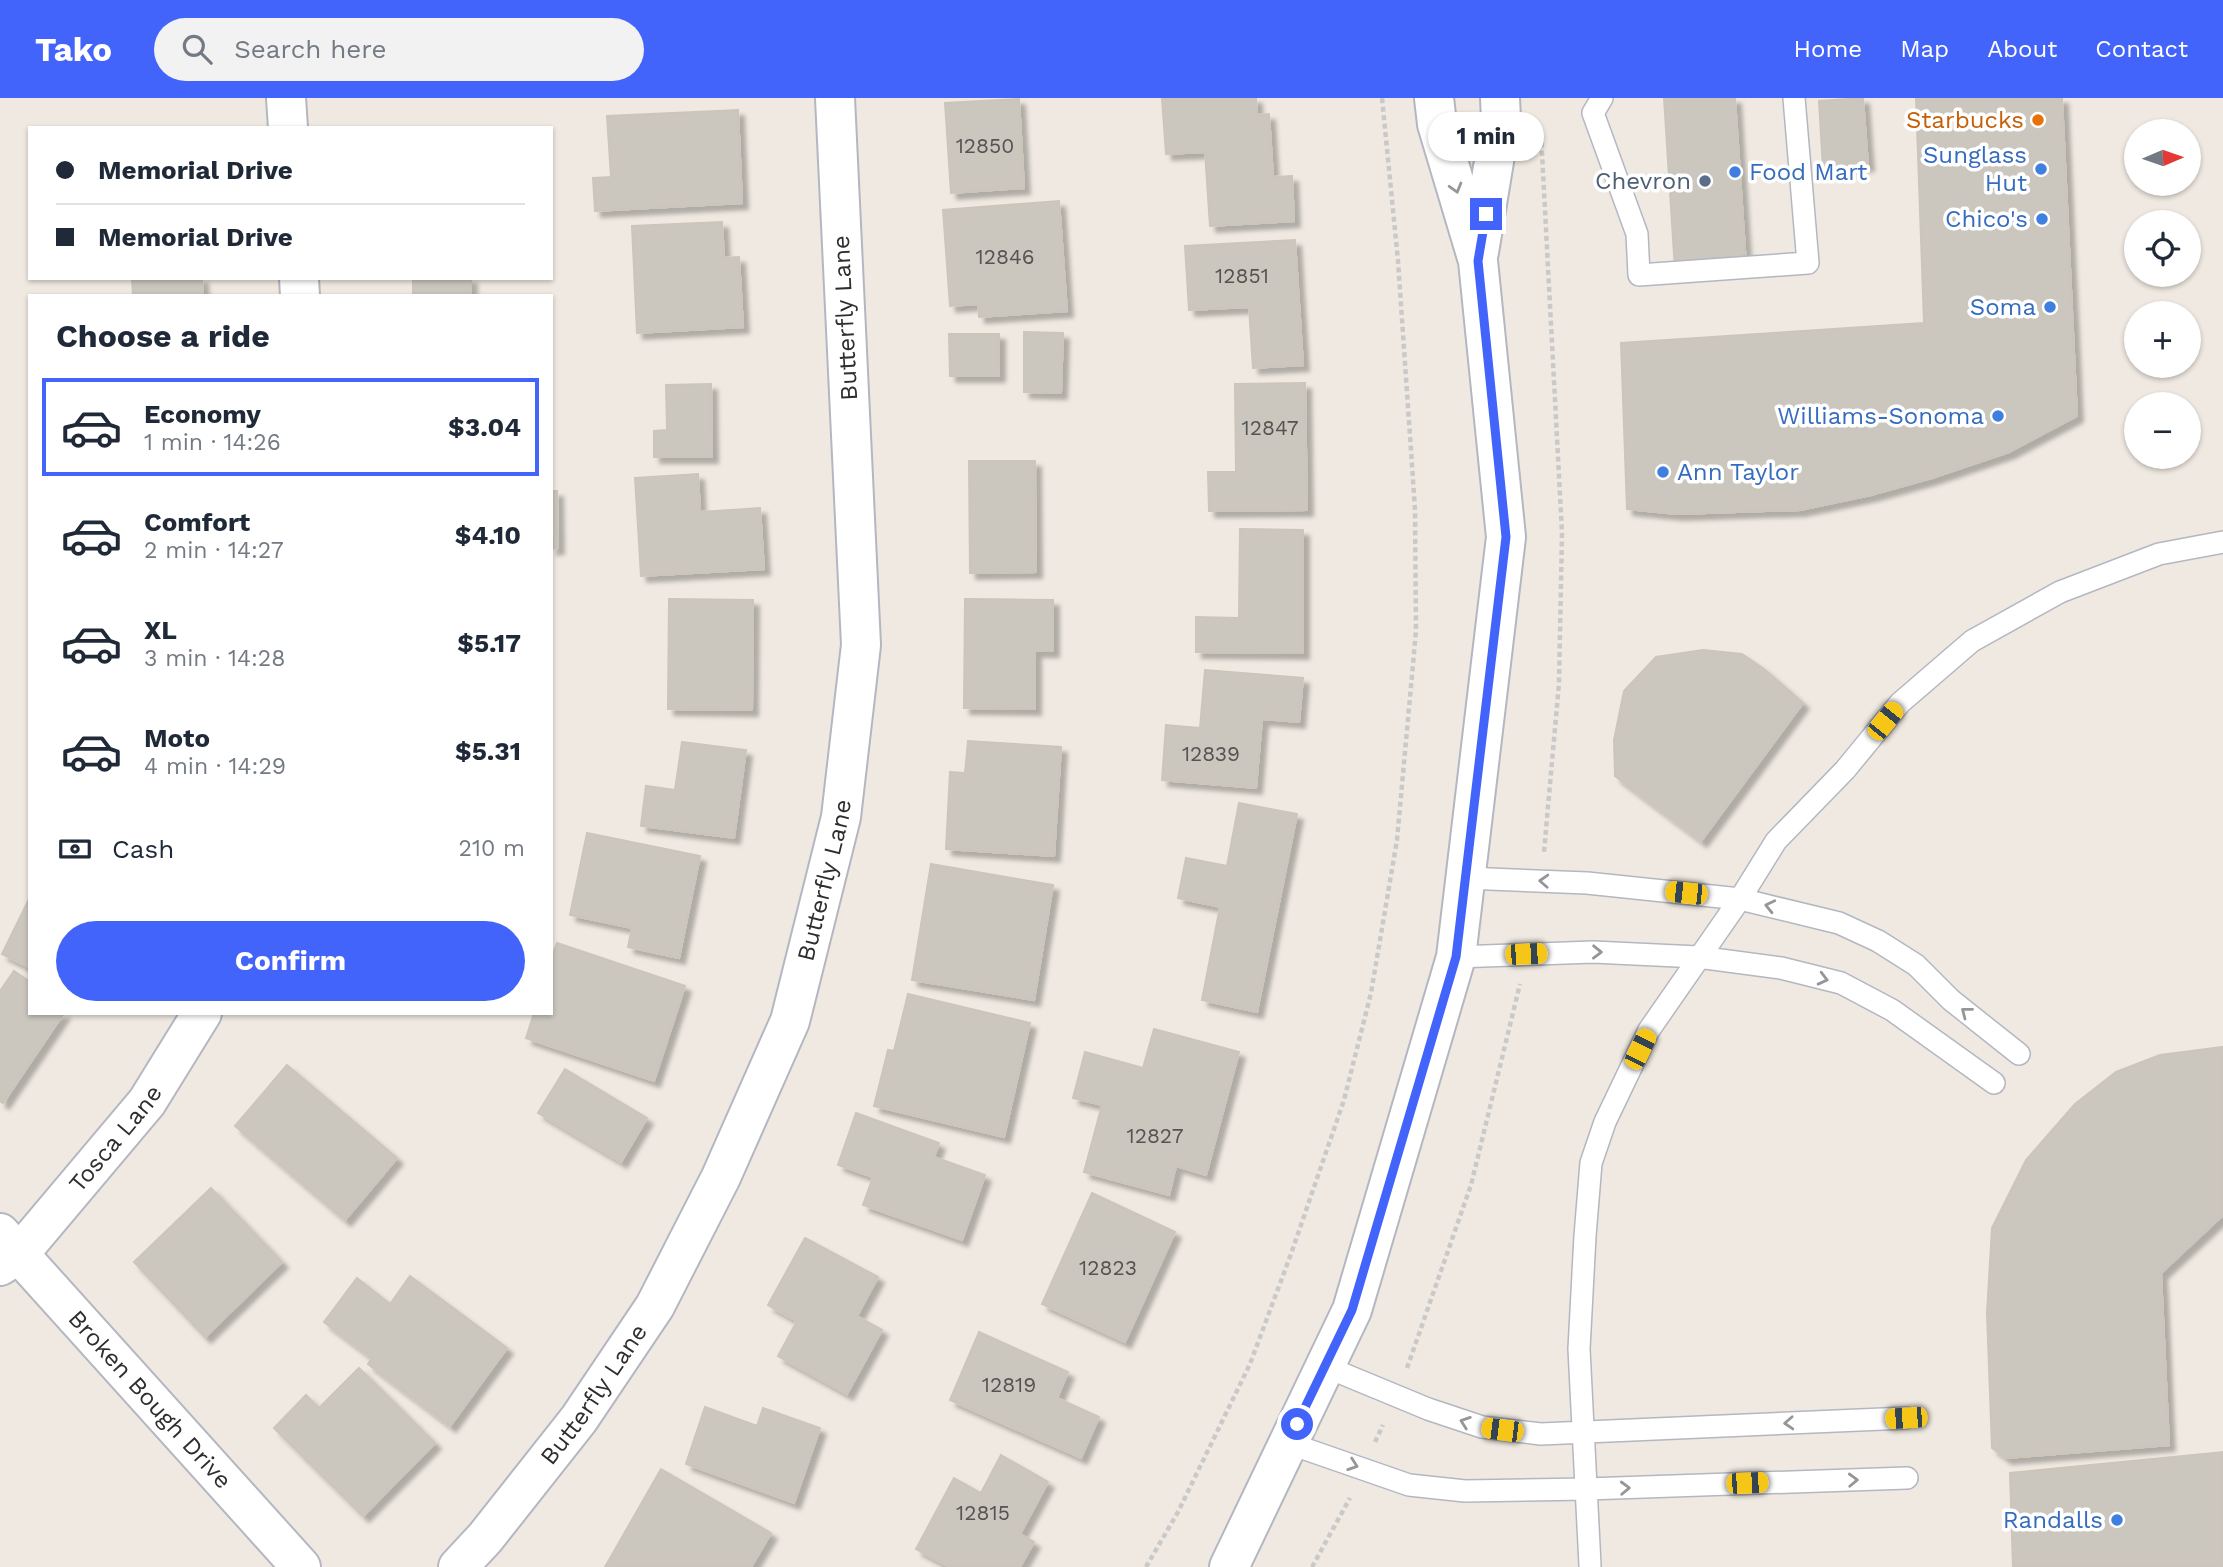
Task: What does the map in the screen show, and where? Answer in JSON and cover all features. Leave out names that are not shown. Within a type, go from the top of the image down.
[{"type":"street","points":[[286,98],[288,126]]},
{"type":"street","name":"Butterfly Lane","points":[[458,1567],[485,1538],[579,1419],[655,1306],[721,1177],[790,1021],[841,817],[861,645],[835,98]]},
{"type":"street","points":[[1229,1567],[1352,1310],[1456,957],[1506,537],[1478,261],[1437,124],[1434,98]]},
{"type":"street","points":[[1478,261],[1501,119],[1500,98]]},
{"type":"street","name":"Tosca Lane","points":[[6,1251],[147,1102],[201,1015]]},
{"type":"street","name":"Broken Bough Drive","points":[[6,1251],[301,1567]]},
{"type":"lane","points":[[1602,98],[1592,113],[1637,234],[1639,275],[1808,263],[1794,98]]},
{"type":"lane","points":[[1590,1565],[1579,1349],[1591,1163],[1605,1122],[1649,1030],[1740,899],[1776,841],[1845,770],[1900,703],[1972,641],[2071,588],[2160,554],[2223,542]]},
{"type":"lane","points":[[1465,878],[1587,883],[1740,899],[1839,923],[1878,941],[1916,965],[1951,1000],[2019,1054]]},
{"type":"lane","points":[[1456,957],[1593,952],[1698,957],[1781,968],[1841,983],[1892,1010],[1994,1083]]},
{"type":"lane","points":[[1324,1366],[1428,1409],[1482,1427],[1541,1434],[1906,1418]]},
{"type":"lane","points":[[1288,1443],[1409,1485],[1465,1491],[1907,1478]]},
{"type":"path","points":[[1146,1567],[1178,1512],[1250,1364],[1291,1254],[1344,1100],[1371,993],[1398,840],[1416,631],[1415,509],[1398,261],[1382,98]]},
{"type":"building","points":[[1162,98],[1256,98],[1257,115],[1269,114],[1273,177],[1292,176],[1294,221],[1210,226],[1205,152],[1166,154]]},
{"type":"building","name":"Chevron","points":[[1664,98],[1735,98],[1746,265],[1675,270]]},
{"type":"building","points":[[1863,98],[1868,165],[1823,169],[1819,101]]},
{"type":"building","points":[[1916,98],[2062,98],[2077,416],[2009,452],[1871,495],[1800,510],[1677,514],[1627,509],[1621,343],[1924,323]]},
{"type":"building","points":[[1019,99],[1024,188],[951,193],[945,103]]},
{"type":"building","points":[[738,110],[742,203],[595,211],[593,178],[611,177],[607,116]]},
{"type":"building","points":[[1059,201],[1067,311],[979,317],[978,304],[950,306],[943,210]]},
{"type":"building","points":[[722,222],[724,258],[739,257],[743,327],[637,333],[632,226]]},
{"type":"building","points":[[1295,240],[1303,365],[1253,368],[1249,307],[1189,310],[1185,246]]},
{"type":"building","points":[[132,280],[202,280],[203,294],[133,294]]},
{"type":"building","points":[[413,280],[471,280],[471,294],[413,294]]},
{"type":"building","points":[[1024,332],[1063,333],[1061,393],[1024,392]]},
{"type":"building","points":[[949,334],[999,334],[999,376],[950,376]]},
{"type":"building","points":[[1305,383],[1307,510],[1209,511],[1208,472],[1236,472],[1235,384]]},
{"type":"building","points":[[711,384],[712,457],[654,457],[654,431],[667,430],[666,385]]},
{"type":"building","points":[[969,461],[1035,461],[1036,572],[970,573]]},
{"type":"building","points":[[698,474],[700,512],[760,508],[764,569],[641,576],[635,478]]},
{"type":"building","points":[[553,491],[557,491],[558,548],[553,549]]},
{"type":"building","points":[[1240,529],[1303,530],[1303,653],[1196,652],[1196,617],[1239,618]]},
{"type":"building","points":[[669,599],[753,600],[752,710],[668,709]]},
{"type":"building","points":[[965,599],[1053,600],[1053,651],[1035,651],[1035,709],[964,708]]},
{"type":"building","points":[[1703,650],[1742,654],[1803,703],[1701,841],[1615,776],[1614,740],[1624,691],[1656,657]]},
{"type":"building","points":[[1205,670],[1303,678],[1299,722],[1262,719],[1256,788],[1162,780],[1166,725],[1200,728]]},
{"type":"building","points":[[968,741],[1061,747],[1054,856],[946,849],[950,772],[965,773]]},
{"type":"building","points":[[682,742],[746,750],[734,838],[641,826],[646,786],[675,790]]},
{"type":"building","points":[[1239,803],[1297,814],[1257,1012],[1202,1000],[1220,907],[1178,898],[1186,858],[1227,866]]},
{"type":"building","points":[[587,833],[700,856],[679,958],[628,947],[632,928],[570,915]]},
{"type":"building","points":[[931,864],[1053,885],[1034,1000],[912,980]]},
{"type":"building","points":[[28,901],[28,967],[2,954]]},
{"type":"building","points":[[557,943],[685,986],[654,1081],[526,1038],[533,1015],[553,1015],[553,954]]},
{"type":"building","points":[[14,971],[28,981],[28,1015],[63,1015],[3,1103],[0,1101],[0,991]]},
{"type":"building","points":[[908,994],[1030,1023],[1004,1137],[874,1106],[888,1050],[894,1051]]},
{"type":"building","points":[[1154,1029],[1239,1052],[1206,1175],[1176,1166],[1169,1195],[1084,1172],[1102,1105],[1073,1098],[1085,1052],[1143,1068]]},
{"type":"building","points":[[2223,1047],[2223,1215],[2161,1273],[2169,1445],[2006,1458],[1992,1448],[1987,1313],[1992,1228],[2026,1160],[2075,1104],[2116,1072],[2160,1055]]},
{"type":"building","points":[[287,1065],[397,1158],[345,1220],[235,1126]]},
{"type":"building","points":[[565,1069],[647,1118],[621,1162],[538,1113]]},
{"type":"building","points":[[856,1113],[939,1143],[934,1157],[985,1175],[962,1240],[863,1205],[873,1177],[838,1165]]},
{"type":"building","points":[[211,1188],[282,1262],[205,1337],[134,1262]]},
{"type":"building","points":[[1092,1193],[1175,1232],[1125,1342],[1042,1304]]},
{"type":"building","points":[[805,1238],[878,1277],[857,1316],[882,1330],[847,1394],[778,1356],[797,1321],[768,1305]]},
{"type":"building","points":[[410,1276],[507,1348],[450,1426],[368,1364],[372,1358],[324,1322],[357,1278],[390,1304]]},
{"type":"building","points":[[979,1332],[1068,1372],[1057,1398],[1099,1417],[1081,1458],[950,1400]]},
{"type":"building","points":[[359,1368],[435,1443],[363,1516],[274,1428],[306,1395],[319,1408]]},
{"type":"building","points":[[705,1407],[757,1426],[763,1408],[820,1428],[794,1503],[686,1464]]},
{"type":"building","name":"Randalls","points":[[2223,1452],[2223,1567],[2013,1567],[2010,1473]]},
{"type":"building","points":[[1001,1455],[1048,1482],[1020,1534],[1034,1542],[1020,1567],[950,1567],[916,1549],[954,1478],[981,1493]]},
{"type":"building","points":[[661,1469],[771,1533],[751,1567],[605,1567]]},
{"type":"place","name":"Starbucks","points":[[2038,120]]},
{"type":"place","name":"Sunglass Hut","points":[[2041,169]]},
{"type":"place","name":"Food Mart","points":[[1735,172]]},
{"type":"place","name":"Chevron","points":[[1705,181]]},
{"type":"place","name":"Chico's","points":[[2042,219]]},
{"type":"place","name":"Soma","points":[[2050,307]]},
{"type":"place","name":"Williams-Sonoma","points":[[1998,416]]},
{"type":"place","name":"Ann Taylor","points":[[1663,472]]},
{"type":"place","name":"Randalls","points":[[2117,1520]]},
{"type":"route","points":[[1297,1424],[1352,1310],[1456,957],[1506,537],[1478,261],[1486,214]]}]
